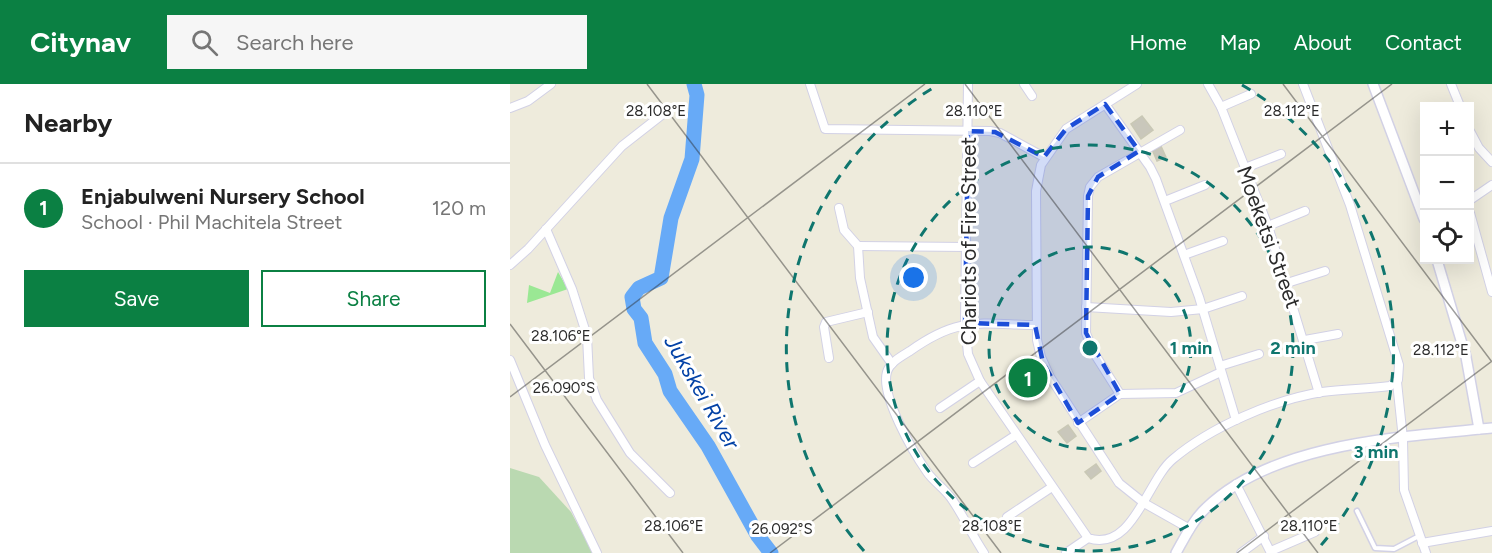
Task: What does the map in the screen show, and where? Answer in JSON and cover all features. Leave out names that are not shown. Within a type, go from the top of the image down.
[{"type":"street","points":[[510,108],[528,101],[551,84]]},
{"type":"street","points":[[810,84],[821,125],[825,129],[1000,133],[1044,157]]},
{"type":"street","name":"Chariots of Fire Street","points":[[968,84],[965,323],[968,354],[980,381],[1088,538]]},
{"type":"street","points":[[1024,84],[1032,96]]},
{"type":"street","points":[[1137,84],[1066,129],[1044,157],[1038,171],[1035,325],[1041,357],[1050,377],[1119,483],[1144,503],[1190,529]]},
{"type":"street","name":"Moeketsi Street","points":[[1208,84],[1221,107],[1268,226],[1305,340],[1319,393]]},
{"type":"street","points":[[1303,84],[1356,226],[1399,365],[1397,382],[1403,439],[1404,490],[1426,553]]},
{"type":"street","points":[[1373,84],[1422,210]]},
{"type":"street","points":[[1451,84],[1458,102]]},
{"type":"street","points":[[1221,107],[1251,94]]},
{"type":"street","points":[[1105,104],[1150,167],[1165,201],[1203,309],[1236,420]]},
{"type":"street","points":[[510,265],[622,146],[668,110]]},
{"type":"street","points":[[1120,394],[1088,340],[1086,307],[1090,187],[1098,177],[1139,151],[1180,130]]},
{"type":"street","points":[[1474,139],[1492,162]]},
{"type":"street","points":[[1245,168],[1281,154]]},
{"type":"street","points":[[1165,201],[1205,185]]},
{"type":"street","points":[[1474,197],[1492,185]]},
{"type":"street","points":[[839,208],[844,230],[858,246],[860,278],[873,337],[892,364]]},
{"type":"street","points":[[1268,226],[1305,211]]},
{"type":"street","points":[[1474,224],[1488,263],[1492,292]]},
{"type":"street","points":[[546,229],[572,289],[588,336],[589,378],[597,400],[630,453],[670,494]]},
{"type":"street","points":[[1184,255],[1223,241]]},
{"type":"street","points":[[858,246],[967,247]]},
{"type":"street","points":[[1438,264],[1466,357],[1479,429]]},
{"type":"street","points":[[1287,283],[1325,271]]},
{"type":"street","points":[[1086,307],[1171,312],[1203,309],[1242,297]]},
{"type":"street","points":[[829,358],[824,327],[826,322],[868,312]]},
{"type":"street","points":[[984,553],[953,500],[926,470],[900,428],[887,383],[888,370],[892,364],[938,332],[965,323],[1035,325]]},
{"type":"street","points":[[1305,340],[1338,334]]},
{"type":"street","points":[[1078,423],[1120,394],[1176,393],[1220,369],[1259,354]]},
{"type":"street","points":[[510,360],[550,455],[597,553]]},
{"type":"street","points":[[940,408],[980,381]]},
{"type":"street","points":[[1066,553],[1088,538],[1105,542],[1120,536],[1134,521],[1169,462],[1236,420],[1319,393],[1369,389],[1397,382]]},
{"type":"street","points":[[1176,553],[1204,509],[1236,484],[1269,467],[1345,445],[1492,428]]},
{"type":"street","points":[[973,463],[1016,435]]},
{"type":"street","points":[[1236,484],[1271,552],[1315,532]]},
{"type":"street","points":[[1007,518],[1052,487]]},
{"type":"street","points":[[1421,539],[1492,531]]},
{"type":"street","points":[[1241,553],[1264,536]]},
{"type":"lane","points":[[1038,384],[1050,377]]},
{"type":"lane","points":[[1357,511],[1375,548],[1394,549],[1421,539]]},
{"type":"highlighted area","points":[[1105,104],[1139,151],[1098,177],[1088,196],[1086,333],[1120,394],[1078,423],[1043,363],[1035,325],[965,323],[968,131],[995,132],[1044,157],[1066,129]]},
{"type":"green space","points":[[558,272],[568,289],[527,303],[529,285],[550,293]]},
{"type":"green space","points":[[510,468],[539,477],[571,512],[593,553],[510,553]]},
{"type":"building","points":[[1142,116],[1153,130],[1141,139],[1131,124]]},
{"type":"building","points":[[1160,144],[1166,157],[1157,161],[1151,147]]},
{"type":"building","points":[[1028,368],[1037,381],[1027,388],[1018,375]]},
{"type":"building","points":[[1068,425],[1076,436],[1067,443],[1058,432]]},
{"type":"building","points":[[1096,464],[1101,471],[1091,479],[1085,472]]},
{"type":"waterway","name":"Jukskei River","points":[[694,84],[697,95],[692,159],[671,218],[661,278],[639,288],[632,297],[634,309],[641,318],[645,343],[665,374],[670,391],[708,446],[758,536],[771,553]]},
{"type":"place","name":"Enjabulweni Nursery School","points":[[1028,378]]}]
